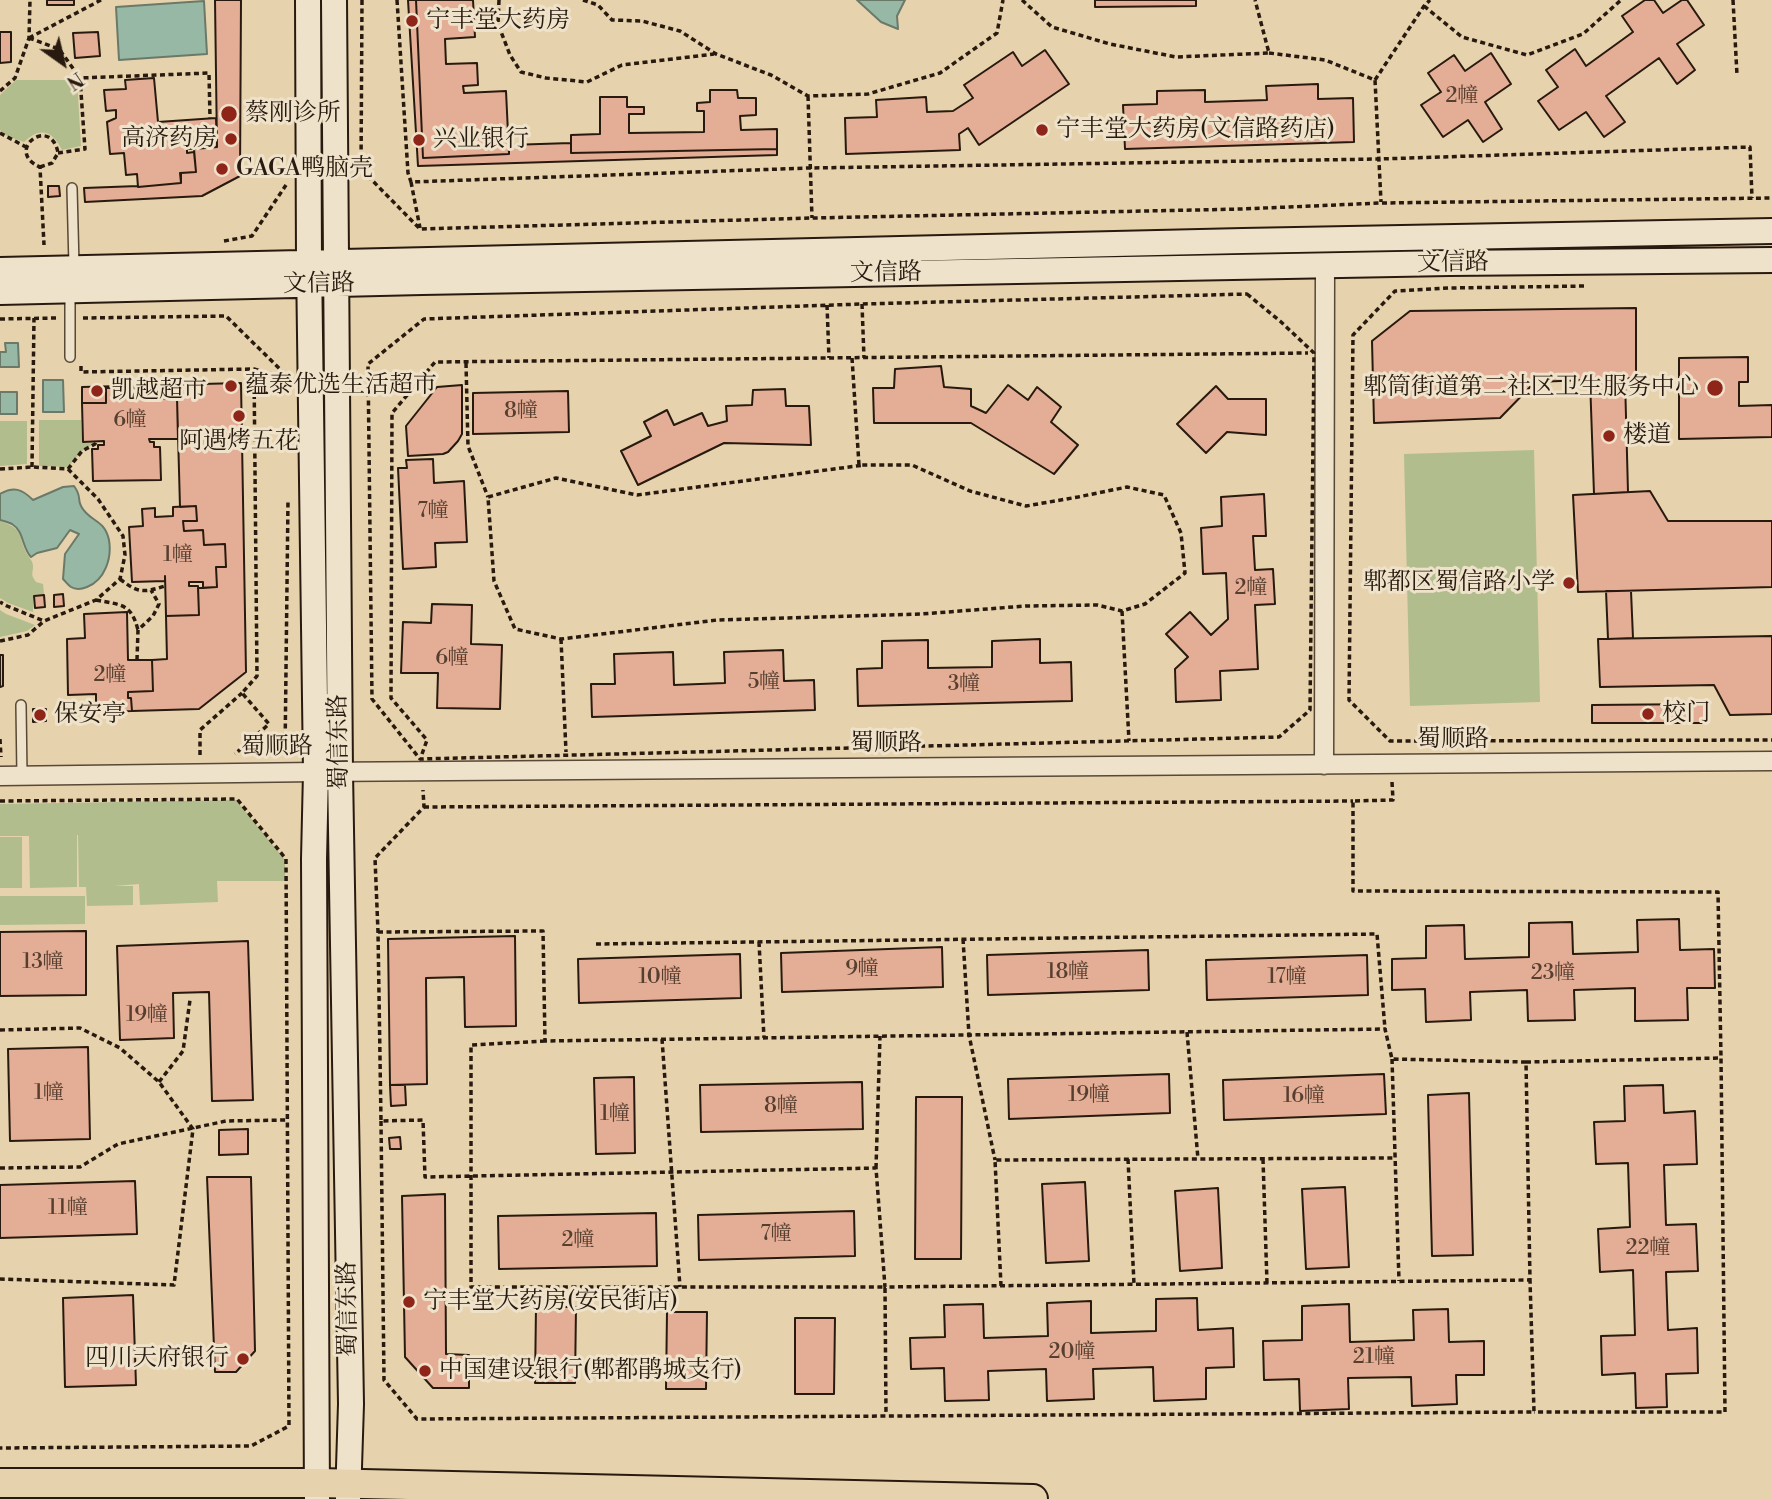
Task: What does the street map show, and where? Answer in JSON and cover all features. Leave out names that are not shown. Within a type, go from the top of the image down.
[{"type":"main road","name":"蜀信东路","points":[[308,0],[309,274],[351,1404],[349,1491]]},
{"type":"main road","name":"蜀信东路","points":[[318,1491],[314,887],[328,772],[336,273],[334,0]]},
{"type":"main road","points":[[0,270],[73,267],[309,274],[1243,240],[1772,231]]},
{"type":"main road","name":"文信路","points":[[336,273],[436,282],[1449,263],[1772,260]]},
{"type":"main road","points":[[0,292],[73,267]]},
{"type":"main road","points":[[0,1483],[318,1491],[1033,1499]]},
{"type":"street","points":[[1324,765],[1325,266]]},
{"type":"street","name":"蜀顺路","points":[[0,776],[328,772],[421,765],[1392,765],[1772,761]]},
{"type":"lane","points":[[70,357],[72,188]]},
{"type":"lane","points":[[21,705],[22,776]]},
{"type":"path","points":[[0,91],[15,78],[29,38],[30,0]]},
{"type":"path","points":[[29,38],[101,0]]},
{"type":"path","points":[[362,0],[361,169],[420,229],[1242,209],[1381,203],[1772,198]]},
{"type":"path","points":[[397,0],[408,173],[420,229]]},
{"type":"path","points":[[499,0],[498,24],[510,55],[521,72],[546,78],[587,82],[622,65],[716,54]]},
{"type":"path","points":[[583,0],[598,5],[612,20],[642,21],[680,31],[716,54],[771,75],[808,96],[868,94],[940,73],[997,33],[1003,0]]},
{"type":"path","points":[[1022,0],[1052,27],[1110,44],[1176,57],[1269,53],[1325,60],[1375,80]]},
{"type":"path","points":[[1255,0],[1269,53]]},
{"type":"path","points":[[1381,203],[1375,80],[1430,0]]},
{"type":"path","points":[[1424,6],[1462,37],[1527,55],[1583,34],[1622,0]]},
{"type":"path","points":[[1733,0],[1737,75]]},
{"type":"path","points":[[29,38],[60,50],[80,78],[85,149],[58,153]]},
{"type":"path","points":[[80,78],[209,73],[210,118]]},
{"type":"path","points":[[808,96],[812,218]]},
{"type":"path","points":[[0,133],[26,147],[29,159],[40,167]]},
{"type":"path","points":[[26,147],[36,136],[42,135],[51,139],[58,153],[52,163],[40,167]]},
{"type":"path","points":[[411,183],[809,168],[1379,159],[1750,147],[1752,198]]},
{"type":"path","points":[[40,167],[44,245],[73,267]]},
{"type":"path","points":[[224,241],[251,236],[287,183]]},
{"type":"path","points":[[1353,801],[1353,891],[1718,892],[1725,1412],[417,1419],[384,1380],[382,1121],[375,858],[424,807],[1393,800],[1390,741],[1349,700],[1353,335],[1395,291],[1449,288]]},
{"type":"path","points":[[1247,294],[1314,353],[1310,710],[1279,737],[566,755],[421,765],[372,699],[368,364],[424,319],[1247,294]]},
{"type":"path","points":[[862,304],[864,358]]},
{"type":"path","points":[[827,305],[829,358]]},
{"type":"path","points":[[0,319],[226,316],[289,378],[254,369],[81,372],[81,359]]},
{"type":"path","points":[[32,467],[34,318]]},
{"type":"path","points":[[424,807],[421,765],[426,740],[391,698],[392,413],[435,362],[1314,353]]},
{"type":"path","points":[[852,358],[859,465],[864,465]]},
{"type":"path","points":[[466,362],[468,446],[488,497],[495,581],[515,629],[561,639],[717,620],[921,614],[1026,606],[1097,605],[1122,611],[1145,604],[1185,573],[1181,533],[1164,495],[1127,486],[1078,498],[1026,506],[970,491],[912,465],[864,465],[637,495],[556,478],[488,497]]},
{"type":"path","points":[[200,755],[200,730],[257,676],[254,369]]},
{"type":"path","points":[[68,469],[82,451],[96,442]]},
{"type":"path","points":[[0,469],[68,469],[98,499],[123,536],[125,555],[120,579],[96,600],[44,621],[28,635],[0,641]]},
{"type":"path","points":[[285,754],[288,489]]},
{"type":"path","points":[[120,579],[134,590],[165,586]]},
{"type":"path","points":[[138,630],[153,616],[159,604],[150,590]]},
{"type":"path","points":[[96,600],[123,605],[134,615],[138,630],[137,660]]},
{"type":"path","points":[[0,601],[44,621]]},
{"type":"path","points":[[1122,611],[1129,741]]},
{"type":"path","points":[[561,639],[566,755]]},
{"type":"path","points":[[242,693],[269,724],[235,754],[247,754]]},
{"type":"path","points":[[0,739],[0,757],[22,757]]},
{"type":"path","points":[[1390,741],[1772,740]]},
{"type":"path","points":[[0,801],[237,799],[286,859],[289,1426],[251,1446],[0,1448]]},
{"type":"path","points":[[378,933],[543,930],[545,1041]]},
{"type":"path","points":[[596,944],[1377,934],[1385,1029],[1392,1059],[1399,1282]]},
{"type":"path","points":[[963,939],[969,1035],[995,1160],[1001,1286]]},
{"type":"path","points":[[759,942],[764,1038]]},
{"type":"path","points":[[159,1083],[183,1051],[190,1000]]},
{"type":"path","points":[[0,1030],[80,1028],[120,1048],[159,1083],[193,1129],[174,1285],[0,1279]]},
{"type":"path","points":[[1385,1029],[545,1041],[471,1045],[471,1287],[885,1287],[1530,1280]]},
{"type":"path","points":[[1187,1032],[1198,1159]]},
{"type":"path","points":[[880,1036],[877,1168],[885,1287],[886,1416]]},
{"type":"path","points":[[662,1039],[680,1287]]},
{"type":"path","points":[[1392,1059],[1526,1062],[1721,1058]]},
{"type":"path","points":[[1526,1062],[1534,1412]]},
{"type":"path","points":[[0,1167],[80,1167],[118,1144],[226,1121],[286,1120]]},
{"type":"path","points":[[382,1121],[423,1120],[425,1177],[877,1168]]},
{"type":"path","points":[[995,1160],[1395,1158]]},
{"type":"path","points":[[1128,1159],[1134,1284]]},
{"type":"path","points":[[1263,1159],[1267,1283]]},
{"type":"shaded area","points":[[857,0],[905,0],[897,16],[898,29],[881,22]]},
{"type":"shaded area","points":[[204,1],[207,54],[119,60],[116,7]]},
{"type":"shaded area","points":[[16,80],[77,80],[81,146],[62,150],[54,138],[45,133],[35,134],[24,142],[7,136],[0,130],[0,95]]},
{"type":"shaded area","points":[[5,343],[18,343],[19,367],[0,367],[0,352],[6,352]]},
{"type":"shaded area","points":[[43,380],[63,380],[64,412],[43,412]]},
{"type":"shaded area","points":[[0,392],[17,392],[17,414],[0,414]]},
{"type":"shaded area","points":[[39,420],[81,420],[82,443],[95,443],[82,451],[68,467],[39,466]]},
{"type":"shaded area","points":[[0,421],[27,421],[27,464],[0,466]]},
{"type":"shaded area","points":[[1534,450],[1540,702],[1410,706],[1404,454]]},
{"type":"shaded area","points":[[74,486],[84,511],[107,533],[110,547],[103,574],[93,584],[79,589],[71,587],[63,579],[65,554],[79,534],[70,530],[57,548],[31,557],[16,527],[0,520],[0,494],[18,490],[33,500],[63,487]]},
{"type":"shaded area","points":[[0,521],[18,531],[33,564],[33,577],[36,582],[43,584],[44,594],[33,595],[33,612],[0,598]]},
{"type":"shaded area","points":[[0,610],[35,625],[27,631],[0,637]]},
{"type":"shaded area","points":[[236,800],[285,860],[285,881],[217,881],[218,902],[140,905],[139,884],[114,886],[133,886],[133,905],[87,906],[86,887],[79,887],[78,835],[77,887],[30,888],[29,836],[0,836],[0,804]]},
{"type":"shaded area","points":[[0,837],[22,837],[22,888],[0,888]]},
{"type":"shaded area","points":[[0,896],[85,896],[85,924],[0,925]]},
{"type":"building","points":[[47,0],[74,0],[74,5],[47,5]]},
{"type":"building","points":[[215,0],[241,0],[240,176],[202,196],[85,202],[84,188],[181,183],[181,173],[196,172],[194,149],[217,147]]},
{"type":"building","points":[[408,0],[416,0],[423,158],[509,154],[509,145],[571,143],[571,153],[777,149],[777,155],[418,166]]},
{"type":"building","points":[[416,0],[473,0],[475,37],[445,39],[446,64],[477,63],[478,85],[463,86],[464,93],[506,91],[509,154],[423,158]]},
{"type":"building","points":[[1095,0],[1196,0],[1196,6],[1095,7]]},
{"type":"building","points":[[1645,0],[1654,0],[1663,13],[1682,0],[1687,0],[1704,25],[1677,44],[1695,70],[1677,84],[1659,58],[1606,96],[1625,122],[1604,137],[1586,112],[1559,130],[1538,101],[1558,87],[1546,70],[1575,49],[1586,66],[1633,32],[1622,16]]},
{"type":"building","points":[[0,32],[11,32],[11,62],[0,63]]},
{"type":"building","points":[[98,32],[100,56],[75,58],[73,33]]},
{"type":"building","points":[[1045,50],[1069,84],[979,145],[968,128],[959,134],[960,150],[846,154],[845,118],[877,117],[876,100],[926,97],[927,112],[953,111],[973,98],[964,85],[1013,52],[1022,66]]},
{"type":"building","points":[[1491,53],[1511,84],[1485,102],[1502,129],[1483,142],[1468,120],[1443,137],[1421,105],[1441,92],[1428,73],[1454,55],[1465,71]]},
{"type":"building","points":[[154,78],[158,122],[216,118],[217,147],[187,149],[187,153],[194,152],[196,172],[180,173],[181,183],[138,187],[137,174],[126,175],[124,153],[110,154],[107,122],[116,118],[116,110],[106,111],[104,90],[126,89],[125,80]]},
{"type":"building","points":[[1318,84],[1318,99],[1353,98],[1354,142],[1125,149],[1123,105],[1157,104],[1157,91],[1205,90],[1205,102],[1267,100],[1266,86]]},
{"type":"building","points":[[710,90],[737,90],[738,98],[756,98],[756,115],[740,116],[741,130],[777,129],[777,149],[571,153],[571,135],[600,134],[600,97],[627,97],[627,107],[644,107],[644,114],[629,114],[629,133],[704,132],[704,111],[697,111],[697,103],[710,102]]},
{"type":"building","points":[[48,186],[59,186],[60,196],[48,197]]},
{"type":"building","points":[[1636,308],[1636,378],[1535,382],[1500,418],[1374,423],[1372,341],[1410,311]]},
{"type":"building","points":[[1748,357],[1748,382],[1739,382],[1739,406],[1772,405],[1772,437],[1679,439],[1679,358]]},
{"type":"building","points":[[941,366],[944,387],[971,389],[971,406],[986,413],[1008,385],[1028,400],[1037,387],[1061,407],[1051,422],[1078,445],[1054,474],[971,423],[874,423],[873,388],[894,388],[895,369]]},
{"type":"building","name":"楼道","points":[[1590,379],[1625,379],[1628,492],[1594,494]]},
{"type":"building","points":[[241,383],[246,672],[199,709],[132,711],[128,692],[153,691],[152,660],[167,659],[166,616],[199,615],[198,588],[217,587],[216,567],[226,567],[225,544],[204,545],[203,530],[184,531],[183,521],[197,521],[196,506],[180,507],[177,398],[151,399],[151,387],[106,388],[106,403],[82,403],[82,387]]},
{"type":"building","points":[[462,385],[462,434],[458,441],[443,454],[408,456],[406,426],[437,387]]},
{"type":"building","points":[[1216,386],[1228,399],[1266,399],[1266,435],[1227,432],[1206,453],[1177,424]]},
{"type":"building","points":[[151,387],[151,399],[177,398],[178,439],[149,439],[154,442],[154,447],[160,447],[161,480],[93,481],[92,449],[104,445],[104,441],[83,442],[82,403],[106,403],[106,388]]},
{"type":"building","points":[[785,389],[786,406],[809,406],[811,445],[724,443],[638,485],[621,451],[651,436],[644,422],[667,410],[674,425],[702,413],[708,426],[727,421],[726,406],[752,405],[753,390]]},
{"type":"building","points":[[568,391],[569,432],[473,434],[473,393]]},
{"type":"building","points":[[433,459],[434,483],[464,481],[467,542],[435,543],[436,567],[403,569],[398,468],[407,468],[406,460]]},
{"type":"building","points":[[1650,491],[1668,521],[1772,521],[1772,587],[1578,592],[1573,495]]},
{"type":"building","points":[[1264,494],[1266,536],[1253,536],[1255,570],[1273,569],[1275,604],[1255,605],[1258,669],[1220,671],[1221,700],[1176,702],[1175,669],[1188,657],[1166,634],[1190,612],[1211,635],[1228,619],[1226,573],[1203,574],[1201,528],[1222,526],[1221,497]]},
{"type":"building","points":[[196,506],[197,521],[183,521],[184,531],[203,530],[204,545],[225,544],[226,567],[216,567],[217,587],[203,588],[203,582],[189,582],[189,586],[198,586],[199,615],[166,616],[165,576],[165,581],[132,582],[129,527],[143,526],[142,509],[155,508],[155,517],[173,516],[173,507]]},
{"type":"building","points":[[1606,591],[1631,591],[1633,638],[1608,639]]},
{"type":"building","points":[[63,594],[64,606],[54,607],[54,595]]},
{"type":"building","points":[[44,595],[45,607],[35,608],[34,596]]},
{"type":"building","points":[[432,604],[472,605],[471,644],[502,645],[500,709],[437,708],[438,673],[401,673],[403,622],[431,623]]},
{"type":"building","points":[[127,612],[128,660],[152,660],[153,691],[128,692],[132,711],[96,712],[96,694],[68,695],[67,639],[85,638],[84,614]]},
{"type":"building","points":[[1772,636],[1772,714],[1730,715],[1714,685],[1600,687],[1598,639]]},
{"type":"building","points":[[1040,639],[1040,663],[1071,662],[1072,701],[858,706],[857,669],[882,668],[882,641],[928,640],[928,668],[992,667],[992,641]]},
{"type":"building","points":[[783,650],[784,681],[814,680],[815,710],[592,717],[591,684],[615,684],[614,654],[673,652],[674,685],[725,683],[724,652]]},
{"type":"building","points":[[0,655],[3,655],[3,686],[0,687]]},
{"type":"building","name":"校门","points":[[1704,704],[1704,723],[1592,723],[1592,705]]},
{"type":"building","name":"保安亭","points":[[33,709],[46,709],[46,721],[33,722]]},
{"type":"building","points":[[1679,919],[1680,950],[1714,949],[1715,988],[1687,988],[1688,1020],[1635,1021],[1635,988],[1574,990],[1575,1020],[1528,1021],[1527,990],[1470,992],[1471,1020],[1426,1022],[1425,989],[1392,990],[1392,959],[1426,958],[1426,926],[1464,925],[1465,959],[1529,957],[1529,923],[1572,922],[1573,954],[1638,952],[1637,920]]},
{"type":"building","points":[[86,931],[86,995],[0,996],[0,932]]},
{"type":"building","points":[[515,936],[516,1026],[465,1027],[464,977],[426,978],[427,1084],[390,1085],[388,939]]},
{"type":"building","points":[[248,941],[253,1100],[212,1101],[209,992],[173,993],[174,1038],[120,1040],[117,946]]},
{"type":"building","points":[[942,947],[943,987],[782,992],[781,953]]},
{"type":"building","points":[[1148,950],[1149,990],[988,995],[987,955]]},
{"type":"building","points":[[740,954],[741,998],[579,1003],[578,959]]},
{"type":"building","points":[[1367,955],[1368,995],[1207,1000],[1206,960]]},
{"type":"building","points":[[88,1047],[90,1139],[10,1141],[8,1049]]},
{"type":"building","points":[[1169,1074],[1170,1113],[1009,1119],[1008,1079]]},
{"type":"building","points":[[1384,1074],[1386,1114],[1224,1120],[1223,1080]]},
{"type":"building","points":[[634,1077],[635,1153],[596,1154],[594,1078]]},
{"type":"building","points":[[862,1082],[863,1129],[701,1132],[700,1085]]},
{"type":"building","points":[[390,1085],[405,1085],[406,1105],[391,1106]]},
{"type":"building","points":[[1663,1085],[1664,1113],[1695,1111],[1697,1164],[1664,1165],[1666,1225],[1696,1224],[1698,1271],[1666,1272],[1668,1330],[1697,1328],[1698,1373],[1666,1374],[1667,1407],[1636,1408],[1635,1373],[1602,1375],[1601,1336],[1635,1335],[1633,1270],[1600,1272],[1598,1229],[1630,1227],[1628,1163],[1596,1164],[1594,1122],[1625,1121],[1624,1086]]},
{"type":"building","points":[[1469,1093],[1473,1255],[1432,1256],[1428,1095]]},
{"type":"building","points":[[916,1097],[962,1097],[961,1259],[915,1259]]},
{"type":"building","points":[[248,1129],[248,1154],[219,1155],[219,1130]]},
{"type":"building","points":[[400,1137],[401,1149],[390,1149],[389,1138]]},
{"type":"building","points":[[207,1177],[251,1177],[255,1351],[236,1372],[215,1372]]},
{"type":"building","points":[[135,1181],[137,1234],[0,1238],[0,1185]]},
{"type":"building","points":[[1085,1182],[1089,1261],[1046,1263],[1042,1184]]},
{"type":"building","points":[[1345,1187],[1349,1267],[1306,1269],[1302,1189]]},
{"type":"building","points":[[1218,1188],[1222,1268],[1180,1271],[1175,1191]]},
{"type":"building","points":[[445,1194],[446,1354],[469,1355],[469,1388],[433,1388],[405,1357],[402,1196]]},
{"type":"building","points":[[854,1211],[855,1256],[699,1260],[698,1215]]},
{"type":"building","points":[[656,1213],[657,1266],[499,1269],[498,1216]]},
{"type":"building","points":[[133,1295],[136,1385],[65,1387],[63,1298]]},
{"type":"building","points":[[1197,1298],[1198,1330],[1233,1328],[1234,1367],[1206,1368],[1206,1399],[1154,1401],[1153,1367],[1093,1369],[1094,1399],[1047,1401],[1046,1369],[988,1371],[989,1400],[945,1401],[944,1368],[911,1369],[910,1338],[945,1337],[944,1305],[983,1304],[984,1338],[1048,1336],[1047,1303],[1091,1301],[1091,1333],[1156,1331],[1156,1299]]},
{"type":"building","points":[[1349,1304],[1350,1342],[1414,1340],[1413,1310],[1448,1309],[1449,1342],[1484,1341],[1484,1375],[1456,1375],[1457,1404],[1412,1406],[1411,1377],[1348,1378],[1349,1409],[1300,1411],[1299,1379],[1264,1380],[1263,1341],[1302,1340],[1302,1306]]},
{"type":"building","points":[[536,1307],[576,1307],[575,1383],[535,1383]]},
{"type":"building","points":[[667,1312],[707,1312],[706,1389],[666,1389]]},
{"type":"building","points":[[795,1318],[835,1318],[834,1394],[795,1394]]},
{"type":"place","name":"宁丰堂大药房","points":[[412,21]]},
{"type":"place","name":"蔡刚诊所","points":[[229,114]]},
{"type":"place","name":"宁丰堂大药房(文信路药店)","points":[[1042,130]]},
{"type":"place","name":"高济药房","points":[[231,139]]},
{"type":"place","name":"兴业银行","points":[[419,140]]},
{"type":"place","name":"GAGA鸭脑壳","points":[[222,169]]},
{"type":"place","name":"蕴泰优选生活超市","points":[[231,386]]},
{"type":"place","name":"郫筒街道第二社区卫生服务中心","points":[[1715,388]]},
{"type":"place","name":"凯越超市","points":[[97,391]]},
{"type":"place","name":"阿遇烤五花","points":[[239,416]]},
{"type":"place","name":"楼道","points":[[1609,436]]},
{"type":"place","name":"郫都区蜀信路小学","points":[[1569,583]]},
{"type":"place","name":"校门","points":[[1648,714]]},
{"type":"place","name":"保安亭","points":[[40,715]]},
{"type":"place","name":"宁丰堂大药房(安民街店)","points":[[409,1302]]},
{"type":"place","name":"四川天府银行","points":[[243,1359]]},
{"type":"place","name":"中国建设银行(郫都鹃城支行)","points":[[425,1371]]}]
